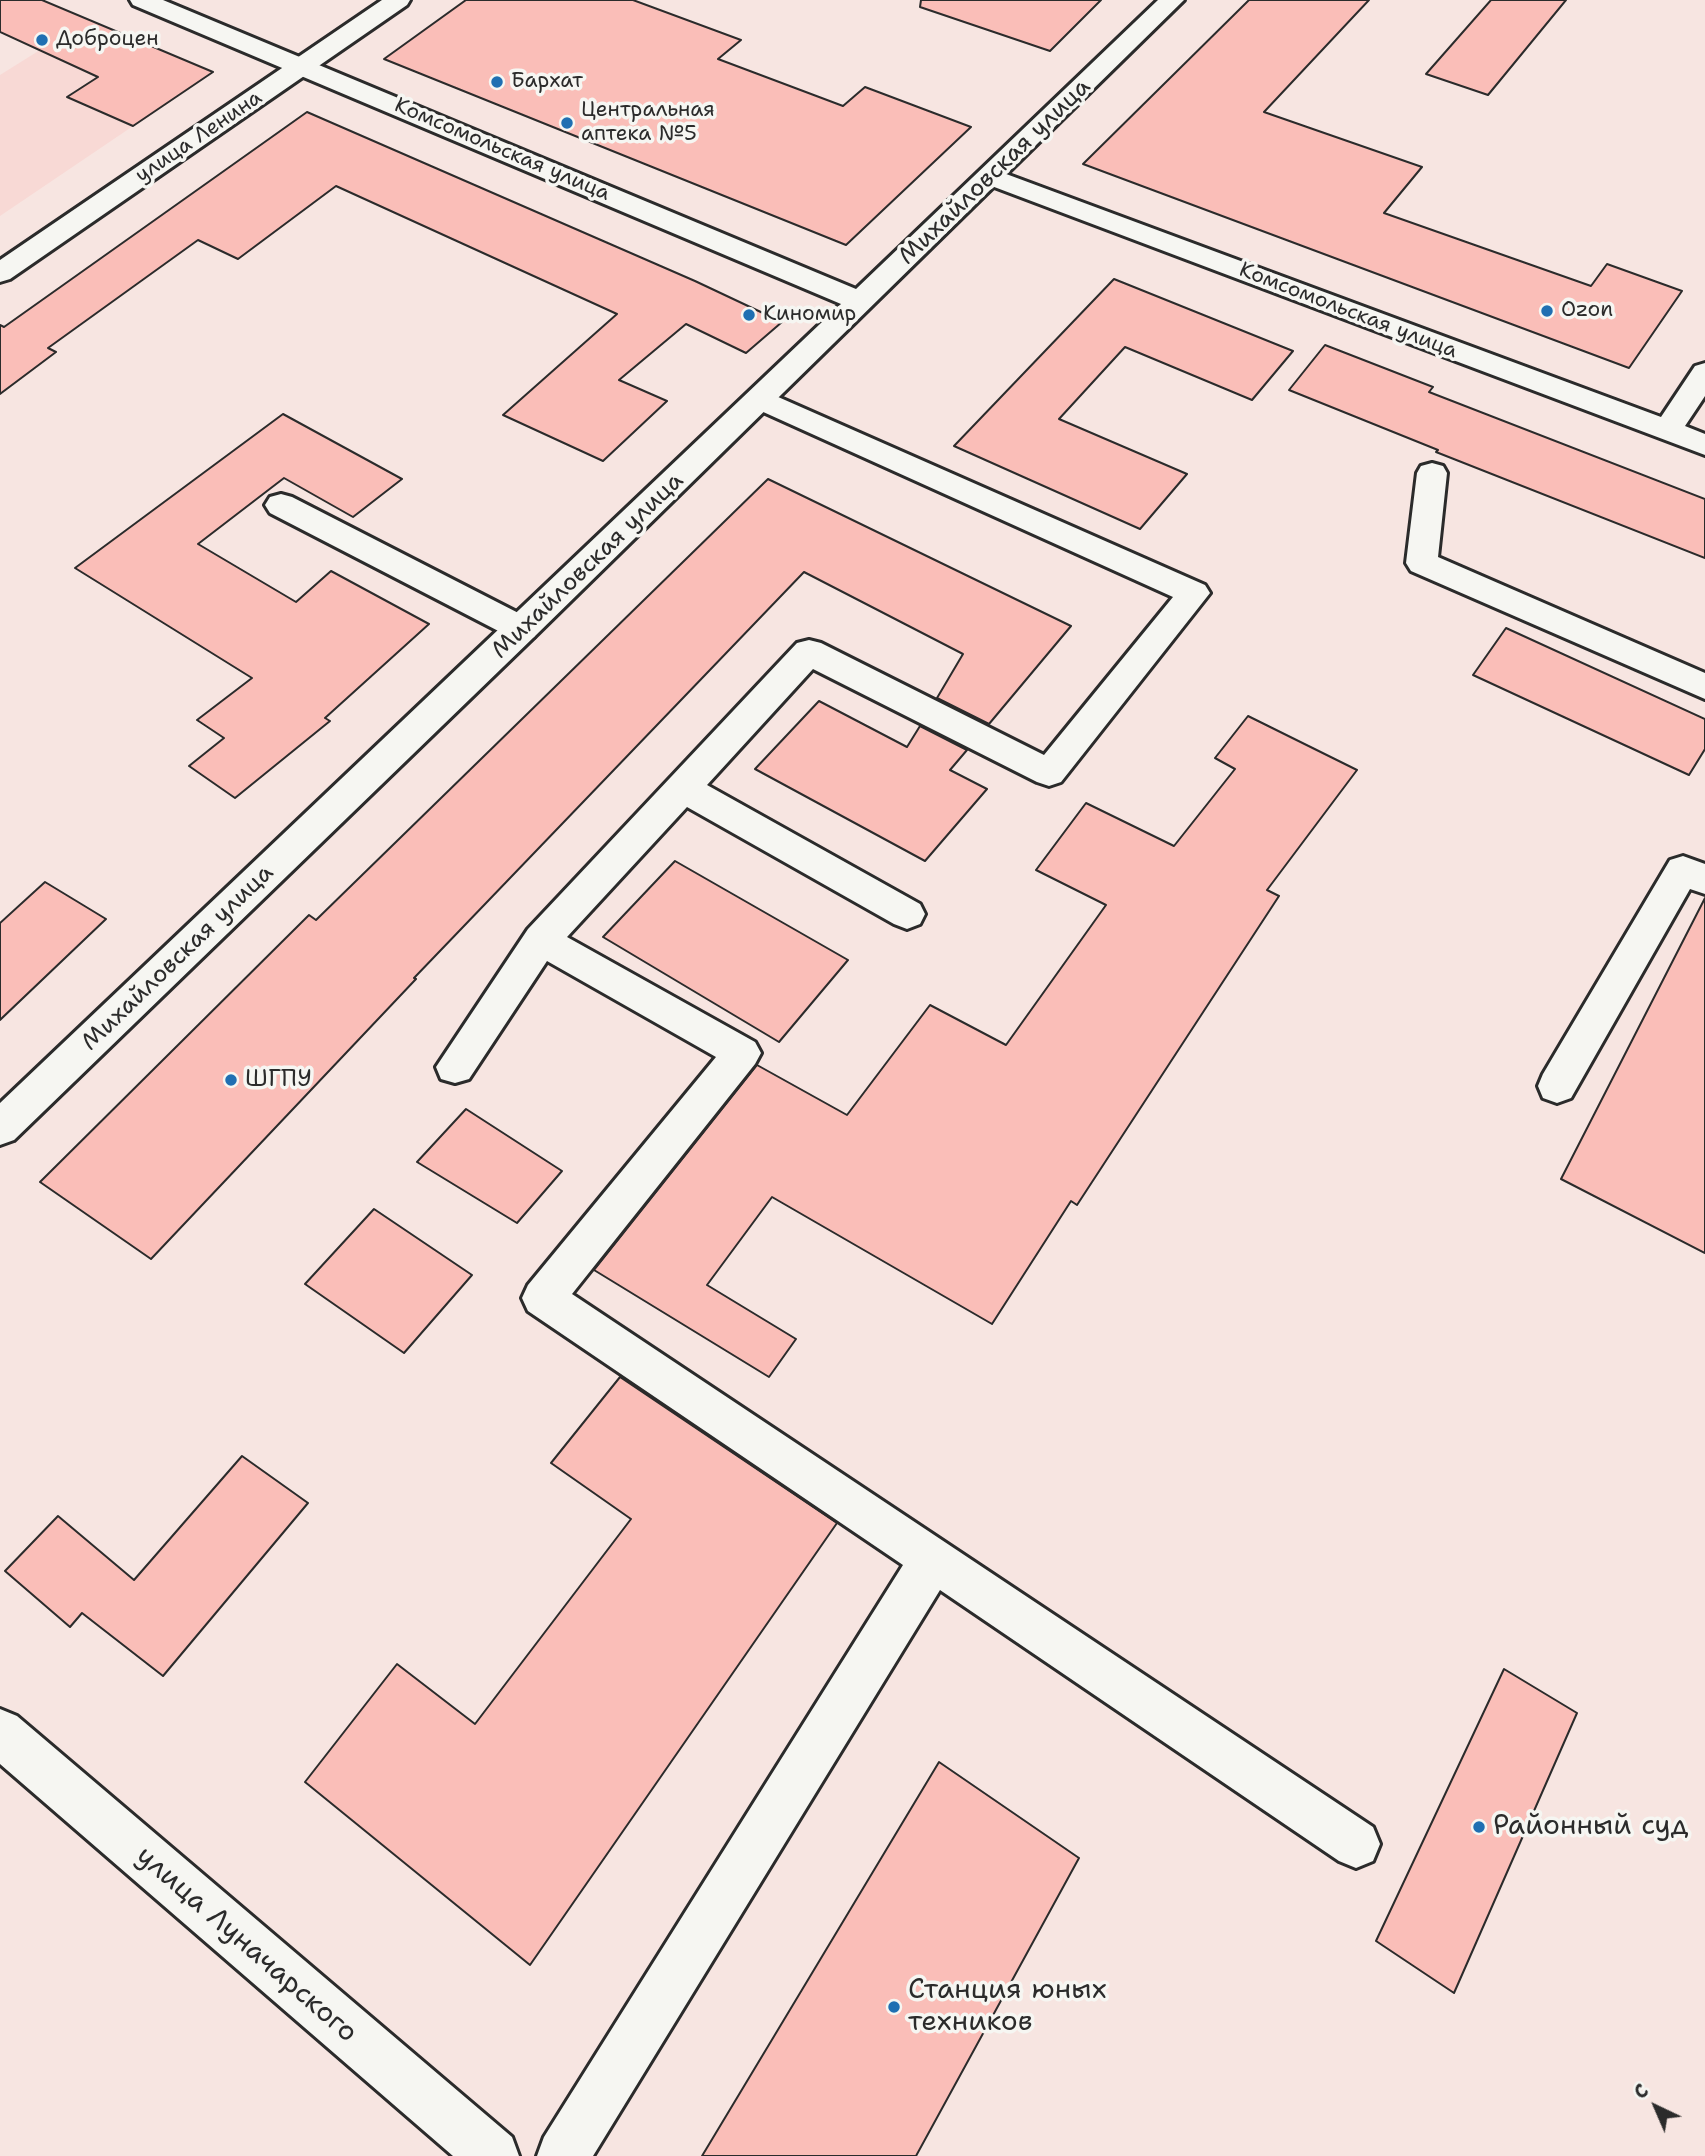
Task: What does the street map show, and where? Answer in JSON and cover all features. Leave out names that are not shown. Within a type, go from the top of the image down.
[{"type":"main road","name":"Комсомольская улица","points":[[142,0],[861,302]]},
{"type":"main road","name":"улица Ленина","points":[[0,273],[398,0]]},
{"type":"main road","name":"Михайловская улица","points":[[0,1128],[760,400],[1172,0]]},
{"type":"main road","name":"Комсомольская улица","points":[[990,176],[1705,445]]},
{"type":"main road","points":[[1667,431],[1705,373]]},
{"type":"main road","points":[[455,1067],[541,940],[809,652],[1049,773],[1194,593],[760,400]]},
{"type":"main road","points":[[1432,473],[1422,564],[1705,687]]},
{"type":"main road","points":[[281,505],[522,629]]},
{"type":"main road","points":[[683,788],[907,915]]},
{"type":"main road","points":[[1557,1086],[1694,875]]},
{"type":"main road","points":[[541,940],[743,1053],[543,1298],[1356,1844]]},
{"type":"main road","points":[[563,2156],[933,1559]]},
{"type":"main road","name":"улица Луначарского","points":[[0,1733],[493,2156]]},
{"type":"shaded area","points":[[148,45],[213,72],[0,216],[0,75],[40,50],[100,76]]},
{"type":"building","points":[[0,0],[42,0],[213,72],[133,126],[67,97],[98,77],[0,32]]},
{"type":"building","points":[[466,0],[633,0],[741,40],[718,59],[843,106],[865,87],[971,127],[846,245],[384,59]]},
{"type":"building","points":[[921,0],[1101,0],[1050,51],[920,7]]},
{"type":"building","points":[[1249,0],[1369,0],[1264,112],[1422,167],[1384,213],[1591,286],[1607,264],[1682,291],[1629,368],[1083,164]]},
{"type":"building","points":[[1491,0],[1566,0],[1488,95],[1426,74]]},
{"type":"building","points":[[307,112],[695,281],[782,322],[746,353],[686,324],[619,380],[667,401],[603,461],[503,415],[617,314],[336,186],[238,259],[198,240],[48,348],[56,352],[0,394],[0,325],[4,327]]},
{"type":"building","points":[[1114,279],[1293,351],[1252,400],[1125,347],[1059,419],[1187,474],[1140,529],[954,446]]},
{"type":"building","points":[[1325,345],[1433,387],[1429,392],[1705,499],[1705,558],[1436,452],[1438,450],[1289,390]]},
{"type":"building","points":[[283,414],[402,479],[353,517],[284,478],[198,544],[296,602],[331,571],[429,624],[325,718],[330,721],[235,798],[189,766],[224,738],[197,720],[252,678],[75,568]]},
{"type":"building","points":[[768,479],[1071,626],[989,724],[937,698],[963,654],[804,572],[414,978],[416,979],[151,1259],[40,1182],[309,915],[316,920]]},
{"type":"building","points":[[1506,628],[1705,719],[1705,749],[1689,775],[1473,675]]},
{"type":"building","points":[[819,701],[907,747],[920,726],[967,750],[950,770],[987,789],[925,861],[755,769]]},
{"type":"building","points":[[1248,716],[1357,770],[1267,890],[1279,896],[1077,1205],[1071,1201],[992,1324],[772,1197],[707,1285],[796,1339],[769,1377],[594,1270],[757,1065],[847,1115],[930,1005],[1006,1045],[1106,905],[1036,870],[1086,803],[1174,846],[1235,769],[1215,758]]},
{"type":"building","points":[[675,861],[848,960],[779,1042],[603,937]]},
{"type":"building","points":[[45,882],[106,919],[0,1020],[0,923]]},
{"type":"building","points":[[1705,898],[1705,1253],[1561,1179]]},
{"type":"building","points":[[466,1109],[562,1171],[517,1223],[417,1162]]},
{"type":"building","points":[[374,1209],[472,1275],[404,1353],[305,1284]]},
{"type":"building","points":[[620,1377],[837,1523],[530,1965],[305,1782],[397,1664],[475,1724],[631,1519],[551,1463]]},
{"type":"building","points":[[242,1456],[308,1503],[163,1676],[82,1613],[70,1627],[5,1571],[58,1516],[134,1580]]},
{"type":"building","name":"Районный суд","points":[[1504,1669],[1577,1713],[1454,1993],[1376,1941]]},
{"type":"building","name":"Станция юных техников","points":[[939,1762],[1079,1858],[916,2156],[702,2156]]},
{"type":"place","name":"Доброцен","points":[[42,40]]},
{"type":"place","name":"Бархат","points":[[497,82]]},
{"type":"place","name":"Центральная аптека №5","points":[[567,123]]},
{"type":"place","name":"Ozon","points":[[1547,311]]},
{"type":"place","name":"Киномир","points":[[749,315]]},
{"type":"place","name":"ШГПУ","points":[[231,1080]]},
{"type":"place","name":"Районный суд","points":[[1479,1827]]},
{"type":"place","name":"Станция юных техников","points":[[894,2007]]}]
